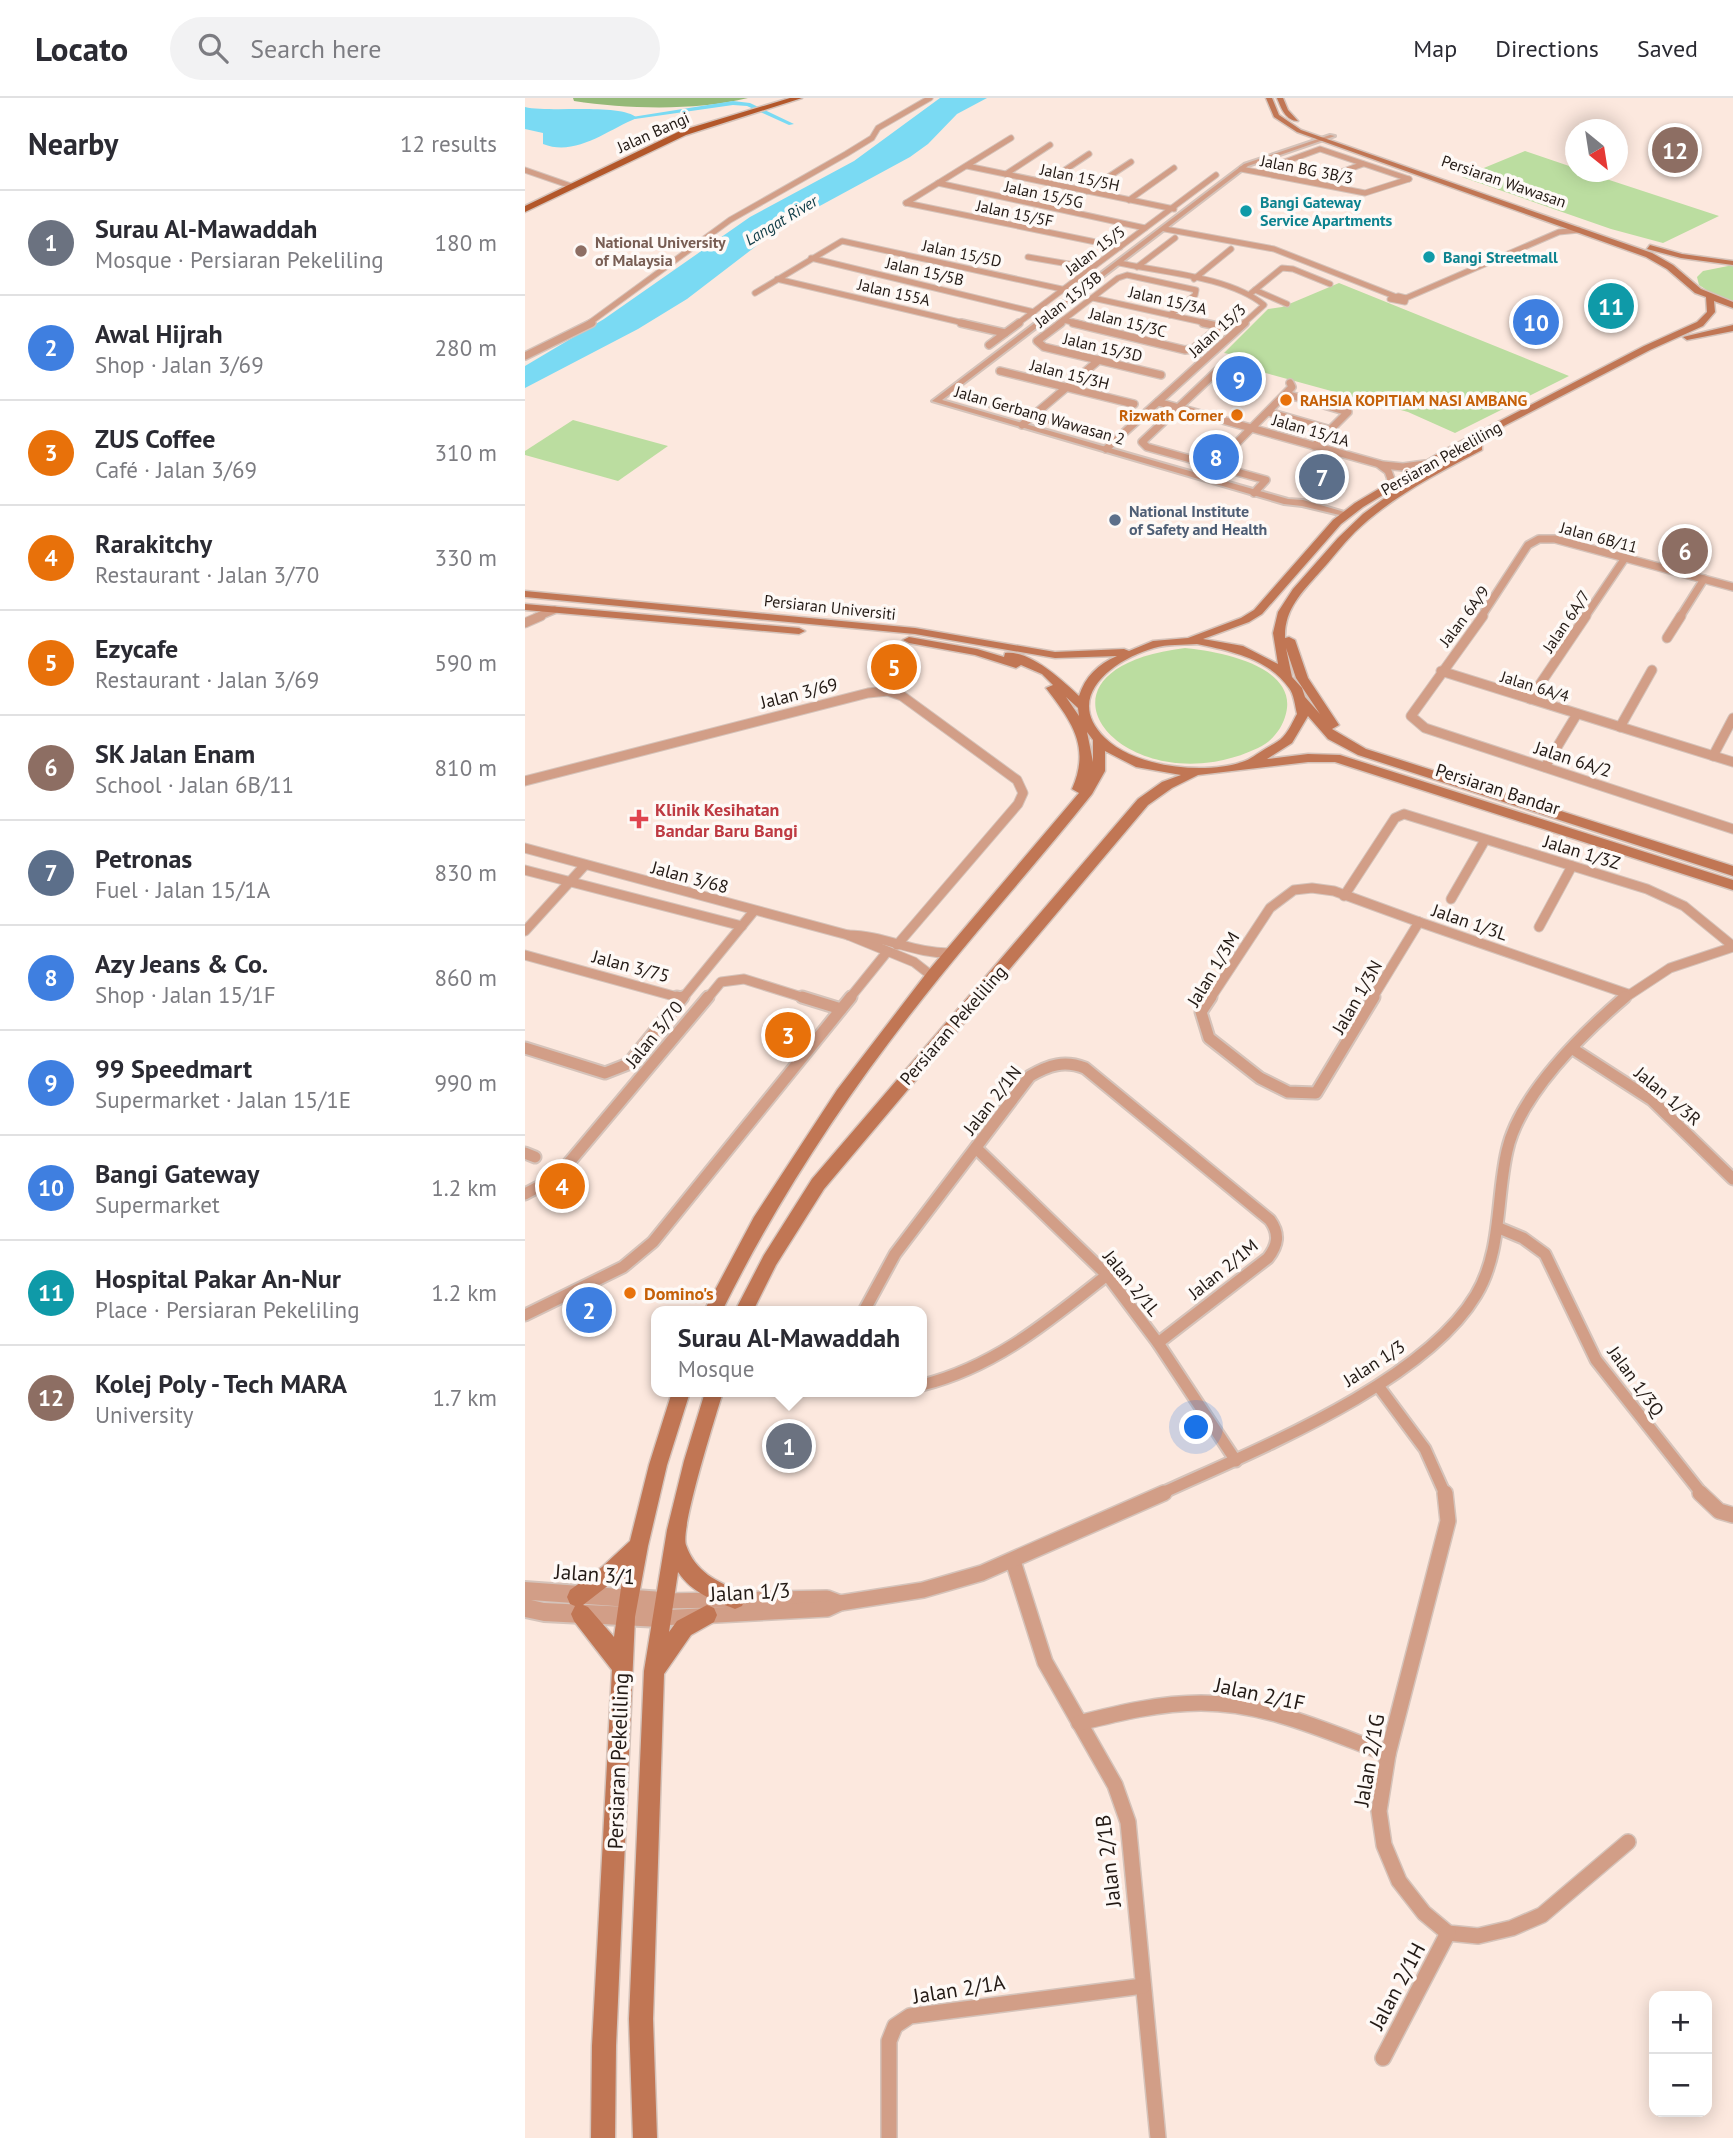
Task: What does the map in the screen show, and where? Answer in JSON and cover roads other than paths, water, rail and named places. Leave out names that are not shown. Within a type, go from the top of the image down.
[{"type":"main road","name":"Jalan Bangi","points":[[525,202],[683,133],[784,98]]},
{"type":"main road","name":"Jalan Bangi","points":[[754,107],[798,98]]},
{"type":"main road","name":"Persiaran Wawasan","points":[[1269,98],[1276,116],[1313,140],[1332,140],[1668,253],[1733,262]]},
{"type":"main road","name":"Persiaran Wawasan","points":[[1280,98],[1285,111],[1295,120],[1332,140],[1442,183],[1649,255],[1710,297],[1733,305]]},
{"type":"main road","points":[[1313,140],[1332,140]]},
{"type":"main road","points":[[1409,179],[1442,183]]},
{"type":"main road","name":"Jalan Bangi","points":[[525,209],[567,185]]},
{"type":"main road","points":[[1649,255],[1703,303],[1703,312],[1689,323],[1687,329]]},
{"type":"main road","points":[[1690,283],[1695,270],[1733,262]]},
{"type":"main road","name":"Persiaran Pekeliling","points":[[1182,641],[1245,620],[1269,603],[1282,584],[1341,519],[1425,464],[1709,316],[1710,297]]},
{"type":"main road","name":"Persiaran Pekeliling","points":[[1287,676],[1280,651],[1279,626],[1286,605],[1355,527],[1433,472],[1682,339],[1710,331],[1733,329]]},
{"type":"main road","points":[[1316,570],[1296,606],[1289,636],[1302,678],[1340,732],[1409,774]]},
{"type":"main road","points":[[915,631],[967,634],[1044,649],[1102,648],[1210,627],[1248,611],[1282,584]]},
{"type":"main road","name":"Persiaran Universiti","points":[[525,594],[915,631],[1055,655],[1132,652]]},
{"type":"main road","name":"Persiaran Universiti","points":[[525,607],[904,639],[989,650],[1024,660],[1046,672],[1083,707]]},
{"type":"main road","points":[[904,639],[1010,661],[1049,684],[1079,727],[1089,754],[1089,766],[1075,795],[1074,808]]},
{"type":"main road","points":[[1182,641],[1223,644],[1243,649],[1275,665],[1287,676],[1301,700],[1300,722],[1286,742],[1247,765],[1198,773],[1148,766],[1120,755],[1099,739],[1090,729],[1083,707],[1085,696],[1096,675],[1132,652],[1182,641]]},
{"type":"main road","name":"Persiaran Bandar","points":[[1301,700],[1341,742],[1409,774],[1733,885]]},
{"type":"main road","points":[[716,1306],[773,1197],[825,1118],[932,976],[1074,808],[1099,771],[1099,739]]},
{"type":"main road","name":"Persiaran Bandar","points":[[1247,765],[1300,757],[1336,758],[1409,774],[1733,871]]},
{"type":"main road","points":[[1127,820],[1176,790],[1292,764],[1335,763],[1409,774]]},
{"type":"main road","name":"Persiaran Pekeliling","points":[[747,1306],[770,1260],[818,1184],[1127,820],[1143,803],[1167,785],[1198,773]]},
{"type":"main road","name":"Persiaran Pekeliling","points":[[603,2138],[604,2046],[626,1608],[658,1465],[679,1397]]},
{"type":"main road","name":"Persiaran Pekeliling","points":[[645,2138],[641,2019],[654,1671],[661,1609],[685,1484],[712,1397]]},
{"type":"main road","points":[[674,1541],[686,1571],[701,1585],[736,1599]]},
{"type":"main road","points":[[622,1667],[579,1605],[638,1546]]},
{"type":"main road","points":[[654,1671],[684,1629],[707,1615]]},
{"type":"street","points":[[525,356],[595,321],[730,220],[846,155],[872,138],[878,128],[930,98]]},
{"type":"street","points":[[937,183],[1011,138]]},
{"type":"street","name":"Jalan Gerbang Wawasan 2","points":[[1313,140],[1257,160],[1241,169],[936,401],[1287,502],[1294,508],[1341,519]]},
{"type":"street","points":[[1006,174],[1050,145]]},
{"type":"street","points":[[1257,172],[1320,149],[1409,179]]},
{"type":"street","points":[[1047,182],[1089,154]]},
{"type":"street","points":[[1087,191],[1131,162]]},
{"type":"street","points":[[1312,183],[1363,164]]},
{"type":"street","name":"Jalan 15/5H","points":[[967,166],[1187,212]]},
{"type":"street","points":[[1129,200],[1174,168]]},
{"type":"street","name":"Jalan BG 3B/3","points":[[1241,169],[1369,193],[1409,179]]},
{"type":"street","points":[[525,170],[567,185]]},
{"type":"street","name":"Jalan 15/5","points":[[989,345],[1216,175]]},
{"type":"street","name":"Jalan 15/5F","points":[[937,183],[906,203],[1120,247]]},
{"type":"street","name":"Jalan 15/5G","points":[[937,183],[1145,228]]},
{"type":"street","points":[[1394,297],[1542,235],[1556,227],[1554,221]]},
{"type":"street","points":[[1164,230],[1271,252],[1394,297],[1400,303],[1406,298],[1559,232],[1579,230]]},
{"type":"street","points":[[1137,267],[1175,239]]},
{"type":"street","name":"Jalan 15/5D","points":[[811,258],[838,242],[1080,293]]},
{"type":"street","points":[[1193,279],[1231,249]]},
{"type":"street","points":[[1028,257],[1092,268]]},
{"type":"street","points":[[755,293],[811,258]]},
{"type":"street","name":"Jalan 15/5B","points":[[811,258],[1034,312]]},
{"type":"street","name":"Jalan 15/3","points":[[1106,449],[1263,308],[1263,302],[1252,292],[1119,263]]},
{"type":"street","points":[[1252,292],[1282,268],[1293,269],[1330,284]]},
{"type":"street","name":"Jalan 15/3B","points":[[1039,345],[1037,341],[1063,320],[1127,275],[1192,288],[1197,293],[1170,315]]},
{"type":"street","name":"Jalan 155A","points":[[777,279],[1005,333]]},
{"type":"street","points":[[1252,292],[1287,304]]},
{"type":"street","name":"Jalan 15/3A","points":[[1093,298],[1237,330]]},
{"type":"street","name":"Jalan 15/3C","points":[[1063,320],[1185,350],[1193,349],[1221,326]]},
{"type":"street","name":"Jalan 15/3D","points":[[1039,345],[1161,375]]},
{"type":"street","points":[[1022,425],[1099,360]]},
{"type":"street","points":[[1228,369],[1217,371],[1143,440],[1147,447],[1266,480],[1254,493]]},
{"type":"street","name":"Jalan 15/3H","points":[[1000,371],[1134,404]]},
{"type":"street","points":[[1214,466],[1286,394],[1293,386],[1290,383]]},
{"type":"street","points":[[1286,394],[1345,409],[1348,414],[1314,446]]},
{"type":"street","points":[[966,397],[1101,433]]},
{"type":"street","name":"Jalan 15/1A","points":[[1158,402],[1375,463],[1403,467],[1425,464]]},
{"type":"street","points":[[1268,412],[1331,430]]},
{"type":"street","points":[[1375,463],[1389,473],[1391,479],[1387,488]]},
{"type":"street","name":"Jalan 6B/11","points":[[1539,538],[1555,538],[1733,587]]},
{"type":"street","name":"Jalan 6A/9","points":[[1411,711],[1499,593],[1528,545],[1539,538]]},
{"type":"street","name":"Jalan 6A/7","points":[[1530,699],[1625,558]]},
{"type":"street","points":[[1667,639],[1704,579]]},
{"type":"street","points":[[525,624],[554,610]]},
{"type":"street","points":[[1620,727],[1652,670]]},
{"type":"street","name":"Jalan 6A/4","points":[[1441,671],[1733,762]]},
{"type":"street","name":"Jalan 3/69","points":[[525,781],[868,693],[896,693],[1017,780],[1023,793],[1018,804],[841,1009],[653,1242],[623,1268],[525,1315]]},
{"type":"street","name":"Jalan 6A/2","points":[[1411,711],[1416,722],[1425,727],[1733,829]]},
{"type":"street","points":[[1545,767],[1577,714]]},
{"type":"street","points":[[1713,756],[1733,718]]},
{"type":"street","name":"Jalan 1/3Z","points":[[1344,896],[1395,818],[1409,815],[1666,896],[1697,915],[1733,946]]},
{"type":"street","points":[[1451,899],[1485,839]]},
{"type":"street","name":"Jalan 3/68","points":[[525,848],[848,935],[860,944],[923,954],[951,953]]},
{"type":"street","points":[[525,931],[585,865]]},
{"type":"street","points":[[1539,927],[1572,866]]},
{"type":"street","points":[[525,870],[742,926]]},
{"type":"street","name":"Jalan 1/3L","points":[[1301,888],[1317,888],[1344,896],[1628,994]]},
{"type":"street","name":"Jalan 1/3M","points":[[1301,888],[1279,898],[1270,908],[1201,1012],[1201,1020],[1209,1038],[1279,1090],[1298,1097],[1316,1093],[1322,1088]]},
{"type":"street","points":[[681,998],[754,911]]},
{"type":"street","name":"Jalan 1/3N","points":[[1322,1088],[1419,921]]},
{"type":"street","name":"Jalan 1/3","points":[[661,1609],[707,1615],[827,1609],[840,1603],[934,1588],[1013,1561],[1236,1461],[1379,1387],[1440,1339],[1464,1313],[1482,1287],[1499,1228],[1507,1148],[1512,1129],[1529,1098],[1628,994],[1671,967],[1702,954],[1733,946]]},
{"type":"street","name":"Jalan 3/68","points":[[892,948],[919,962],[932,976]]},
{"type":"street","name":"Jalan 3/75","points":[[525,955],[681,998],[653,1038],[628,1064],[604,1073],[525,1048]]},
{"type":"street","name":"Jalan 3/70","points":[[525,1194],[557,1177],[722,982],[744,979],[841,1009]]},
{"type":"street","name":"Jalan 1/3R","points":[[1573,1049],[1652,1100],[1733,1179]]},
{"type":"street","name":"Jalan 2/1N","points":[[867,1306],[895,1254],[1030,1076],[1052,1064],[1074,1063],[1086,1068],[1270,1220],[1278,1238],[1276,1248]]},
{"type":"street","name":"Jalan 2/1L","points":[[977,1148],[1107,1275],[1159,1343],[1236,1461]]},
{"type":"street","name":"Jalan 1/3Q","points":[[1499,1228],[1523,1238],[1545,1254],[1596,1360],[1697,1490],[1719,1511],[1733,1515]]},
{"type":"street","name":"Jalan 2/1M","points":[[1159,1343],[1268,1258],[1276,1248]]},
{"type":"street","points":[[927,1384],[947,1381],[988,1362],[1107,1275]]},
{"type":"street","name":"Jalan 2/1G","points":[[1379,1387],[1433,1461],[1444,1483],[1449,1504],[1448,1521],[1388,1754],[1379,1811],[1384,1845],[1399,1881],[1424,1913],[1448,1933]]},
{"type":"street","name":"Jalan 2/1B","points":[[1013,1561],[1045,1662],[1115,1785],[1128,1822],[1158,2138]]},
{"type":"street","name":"Jalan 3/1","points":[[525,1591],[579,1605]]},
{"type":"street","name":"Jalan 1/3","points":[[661,1609],[736,1599],[827,1598],[840,1603]]},
{"type":"street","name":"Jalan 3/1","points":[[525,1608],[579,1605],[661,1609]]},
{"type":"street","name":"Jalan 2/1F","points":[[1079,1723],[1142,1707],[1203,1703],[1252,1710],[1302,1723],[1388,1754]]},
{"type":"street","points":[[1448,1933],[1478,1936],[1512,1928],[1542,1915],[1628,1842]]},
{"type":"street","name":"Jalan 2/1H","points":[[1383,2058],[1448,1933]]},
{"type":"street","name":"Jalan 2/1A","points":[[889,2138],[889,2041],[895,2026],[910,2015],[1143,1986]]},
{"type":"water","name":"Langat River","points":[[940,98],[987,98],[957,114],[928,144],[910,157],[781,227],[687,299],[638,329],[525,388],[525,366],[604,319],[750,217],[854,161]]},
{"type":"water","points":[[525,107],[616,111],[629,113],[637,118],[579,145],[555,147],[543,144],[543,133],[525,129]]},
{"type":"waterway","points":[[635,117],[733,103],[748,104],[791,124]]},
{"type":"place","name":"Kolej Poly - Tech MARA","points":[[1675,150]]},
{"type":"place","name":"Bangi Gateway Service Apartments","points":[[1246,211]]},
{"type":"place","name":"National University of Malaysia","points":[[581,251]]},
{"type":"place","name":"Bangi Streetmall","points":[[1429,257]]},
{"type":"place","name":"Hospital Pakar An-Nur","points":[[1611,306]]},
{"type":"place","name":"Bangi Gateway","points":[[1536,322]]},
{"type":"place","name":"99 Speedmart","points":[[1239,379]]},
{"type":"place","name":"RAHSIA KOPITIAM NASI AMBANG","points":[[1286,400]]},
{"type":"place","name":"Rizwath Corner","points":[[1237,415]]},
{"type":"place","name":"Azy Jeans & Co.","points":[[1216,457]]},
{"type":"place","name":"Petronas","points":[[1322,477]]},
{"type":"place","name":"National Institute of Safety and Health","points":[[1115,520]]},
{"type":"place","name":"SK Jalan Enam","points":[[1685,551]]},
{"type":"place","name":"Ezycafe","points":[[894,667]]},
{"type":"place","name":"Klinik Kesihatan Bandar Baru Bangi","points":[[639,819]]},
{"type":"place","name":"ZUS Coffee","points":[[788,1035]]},
{"type":"place","name":"Rarakitchy","points":[[562,1186]]},
{"type":"place","name":"Domino's","points":[[630,1293]]},
{"type":"place","name":"Awal Hijrah","points":[[589,1310]]},
{"type":"place","name":"Surau Al-Mawaddah","points":[[789,1446]]}]
